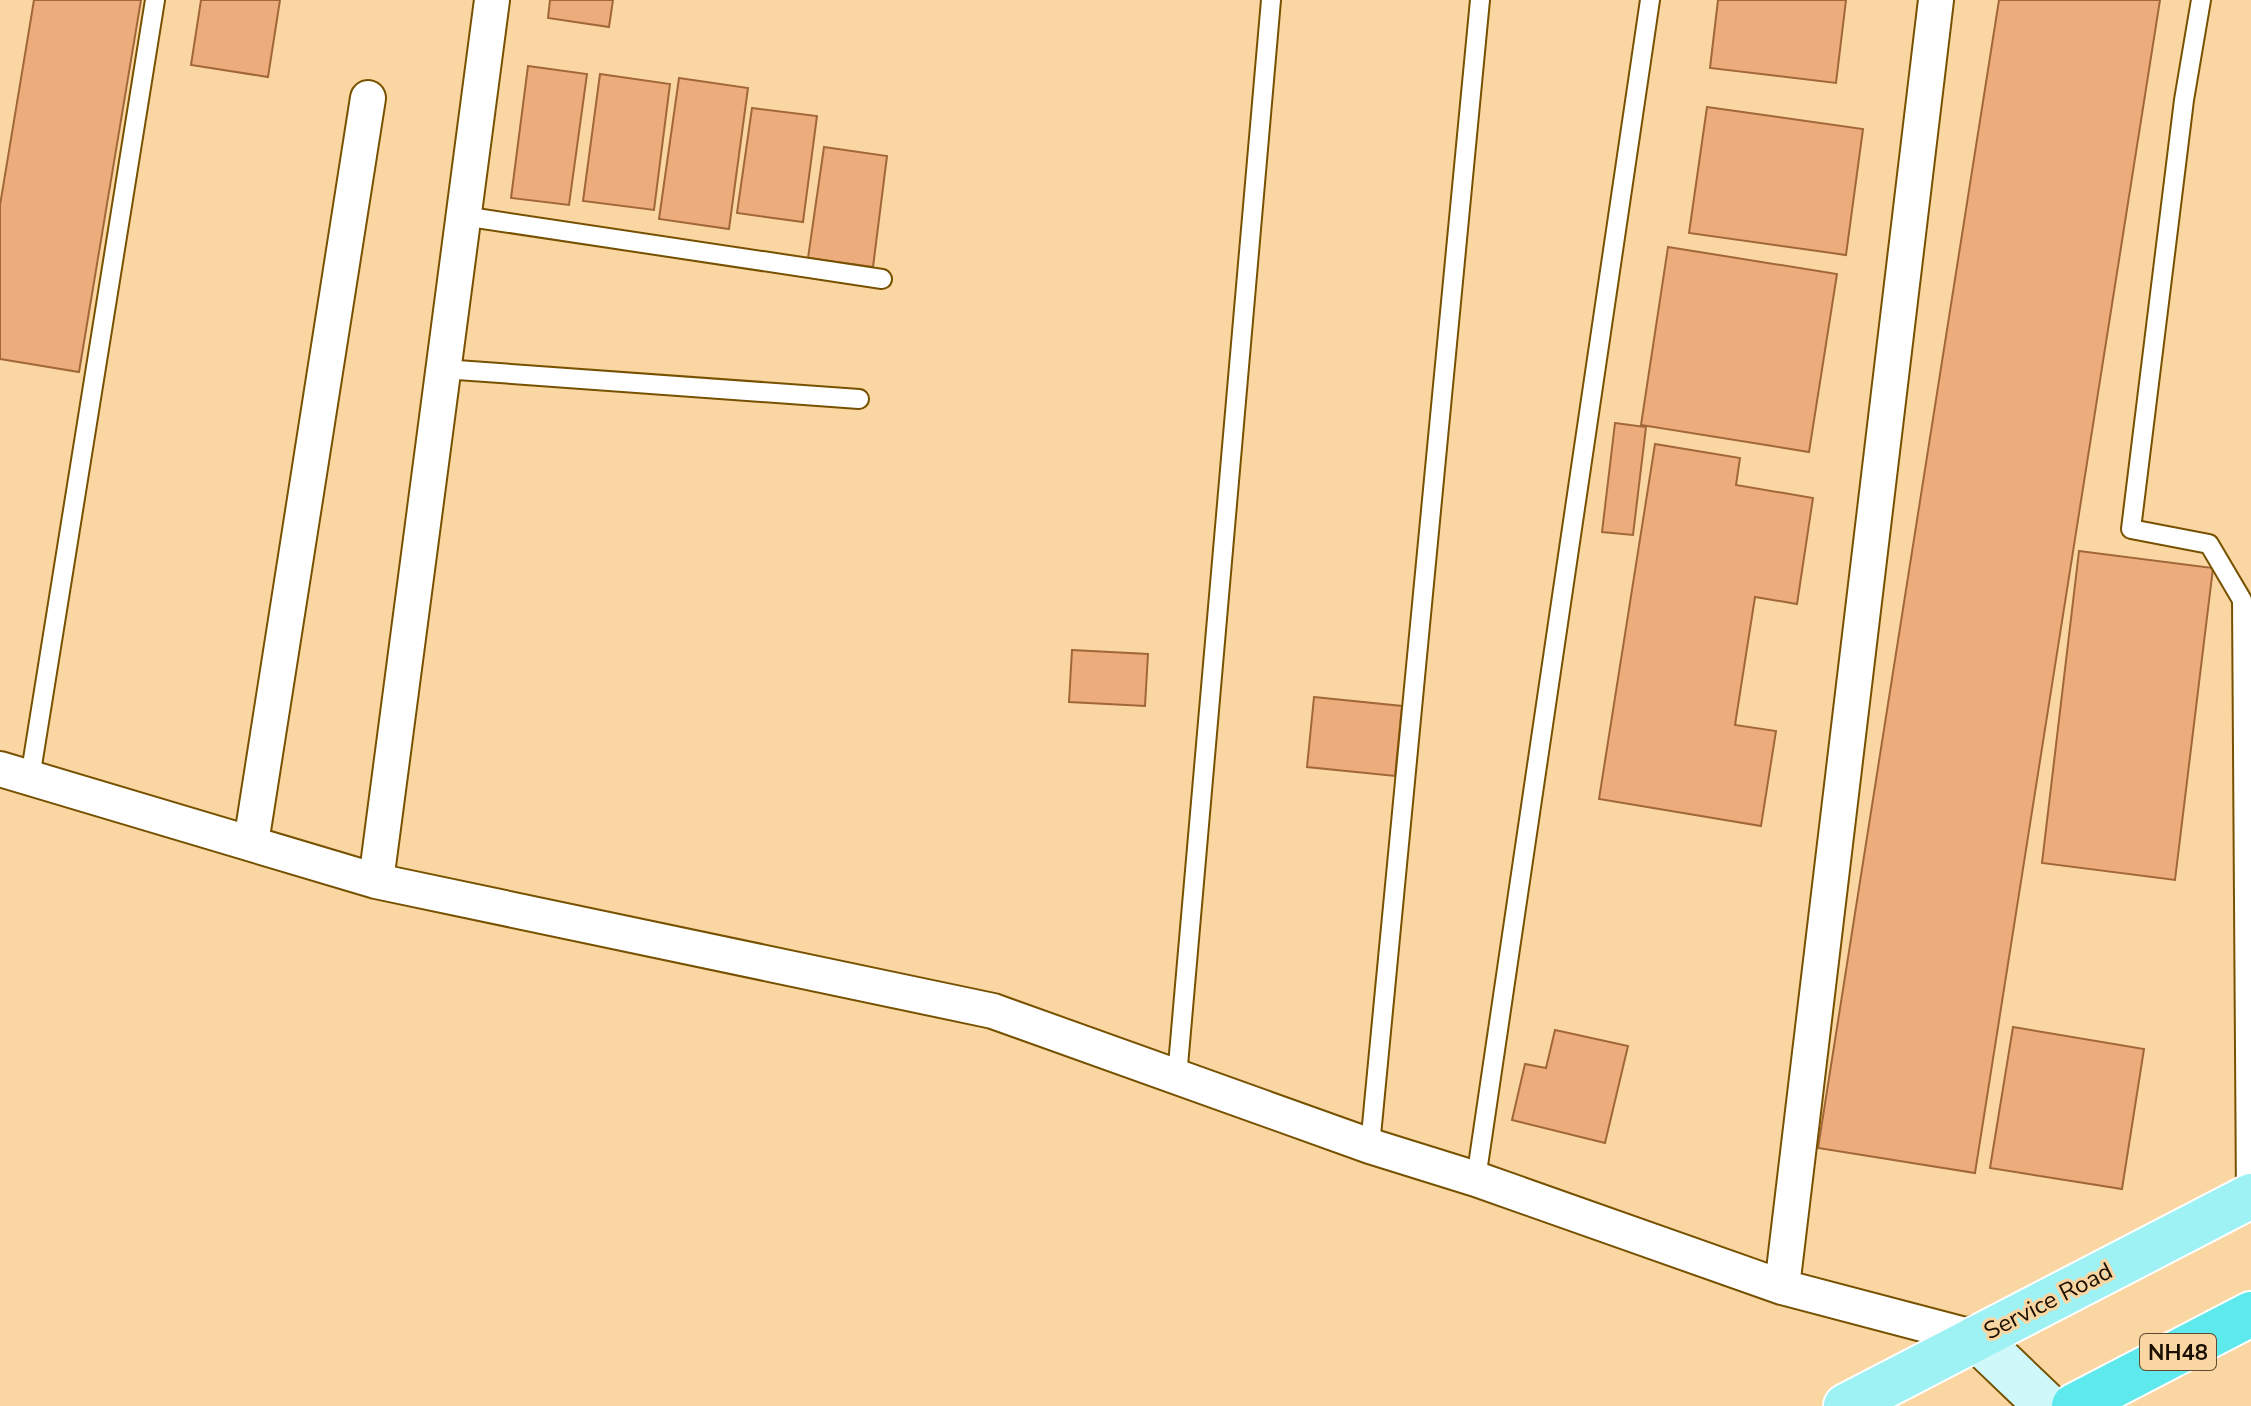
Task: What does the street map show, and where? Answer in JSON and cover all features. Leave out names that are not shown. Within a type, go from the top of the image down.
[{"type":"highway","name":"NH48","points":[[2090,1398],[2251,1314]]},
{"type":"main road","name":"Service Road","points":[[1846,1406],[2248,1198]]},
{"type":"street","points":[[376,881],[492,0]]},
{"type":"street","points":[[1782,1287],[1936,0]]},
{"type":"street","points":[[251,843],[368,98]]},
{"type":"street","points":[[15,773],[376,881],[993,1011],[1370,1146],[1476,1179],[1782,1287],[1976,1338],[2047,1406]]},
{"type":"lane","points":[[15,773],[155,0]]},
{"type":"lane","points":[[1177,1077],[1271,0]]},
{"type":"lane","points":[[1370,1146],[1480,0]]},
{"type":"lane","points":[[1476,1179],[1650,0]]},
{"type":"lane","points":[[2201,0],[2184,100],[2131,529],[2209,544],[2242,600],[2248,1198]]},
{"type":"lane","points":[[463,216],[882,279]]},
{"type":"lane","points":[[443,369],[859,399]]},
{"type":"building","points":[[34,0],[141,0],[79,372],[0,359],[0,205]]},
{"type":"building","points":[[201,0],[280,0],[268,77],[191,65]]},
{"type":"building","points":[[550,0],[613,0],[609,27],[548,18]]},
{"type":"building","points":[[1718,0],[1846,0],[1836,83],[1710,68]]},
{"type":"building","points":[[1999,0],[2160,0],[1975,1173],[1818,1148]]},
{"type":"building","points":[[528,66],[587,74],[569,205],[511,198]]},
{"type":"building","points":[[600,74],[670,84],[654,210],[583,201]]},
{"type":"building","points":[[679,78],[748,88],[729,229],[659,219]]},
{"type":"building","points":[[1707,107],[1863,129],[1846,255],[1689,233]]},
{"type":"building","points":[[752,108],[817,116],[803,222],[737,213]]},
{"type":"building","points":[[824,147],[887,156],[873,267],[808,258]]},
{"type":"building","points":[[1668,247],[1837,274],[1809,452],[1641,425]]},
{"type":"building","points":[[1615,423],[1646,427],[1633,535],[1602,532]]},
{"type":"building","points":[[1655,444],[1740,458],[1736,485],[1813,498],[1797,604],[1755,597],[1735,725],[1776,731],[1761,826],[1599,799]]},
{"type":"building","points":[[2079,551],[2213,568],[2175,880],[2042,863]]},
{"type":"building","points":[[1072,650],[1148,654],[1145,706],[1069,702]]},
{"type":"building","points":[[1314,697],[1402,706],[1395,776],[1307,767]]},
{"type":"building","points":[[2013,1027],[2144,1049],[2122,1189],[1990,1168]]},
{"type":"building","points":[[1555,1030],[1628,1046],[1605,1143],[1512,1120],[1525,1064],[1546,1068]]}]
